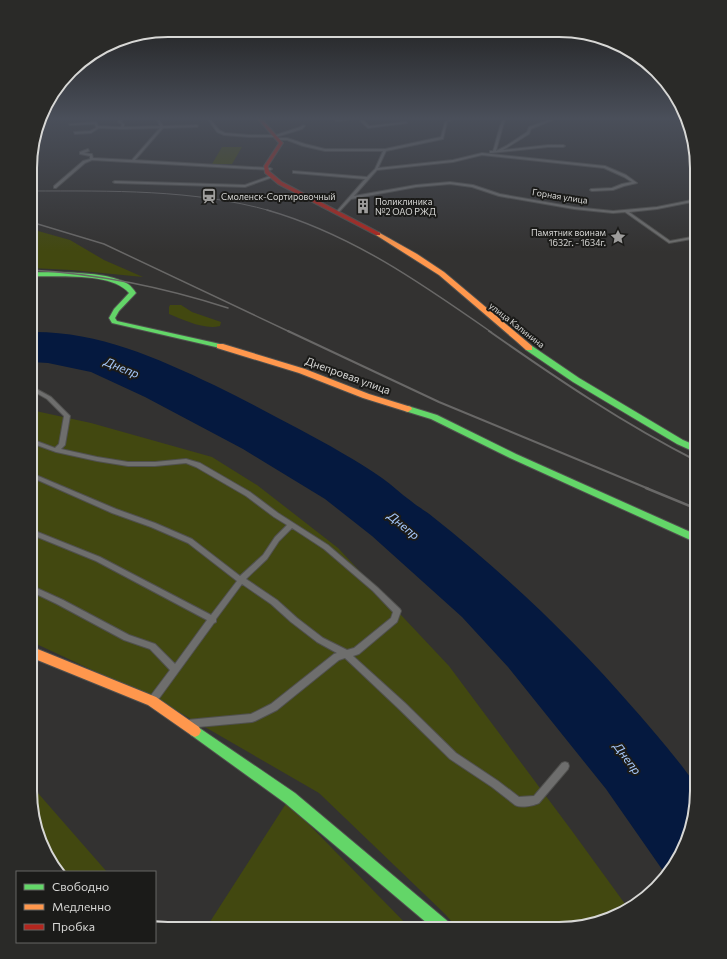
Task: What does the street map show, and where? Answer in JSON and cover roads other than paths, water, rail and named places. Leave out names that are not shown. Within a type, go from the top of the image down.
[{"type":"street","points":[[55,187],[83,163]]},
{"type":"street","points":[[155,163],[269,172]]},
{"type":"street","points":[[268,163],[266,166],[269,172]]},
{"type":"street","points":[[334,210],[351,198],[376,169],[379,163]]},
{"type":"street","points":[[376,169],[436,163]]},
{"type":"street","points":[[559,163],[605,168],[625,176],[635,183],[623,185],[613,189],[592,190]]},
{"type":"street","points":[[115,182],[195,183],[245,186],[269,172]]},
{"type":"street","name":"улица Калинина","points":[[269,172],[296,192],[334,210],[415,256],[450,280],[506,330],[528,347],[576,380],[690,447]]},
{"type":"street","points":[[294,172],[367,178]]},
{"type":"street","name":"Горная улица","points":[[351,198],[416,186],[450,183],[473,186],[499,195],[574,208],[613,212],[628,212],[690,201]]},
{"type":"street","points":[[628,212],[669,242],[690,238]]},
{"type":"street","name":"Днепровая улица","points":[[37,274],[78,276],[112,280],[120,283],[127,286],[133,293],[131,297],[114,311],[112,318],[114,322],[214,344],[302,371],[366,396],[434,417],[513,456],[690,536]]},
{"type":"street","points":[[37,391],[49,398],[67,416],[62,445],[56,450]]},
{"type":"street","points":[[37,443],[56,450],[128,464],[155,464],[186,461],[198,465],[248,494],[291,525],[326,547],[375,589],[397,611],[394,620],[356,651],[337,657],[274,707],[252,718],[184,724]]},
{"type":"street","points":[[37,478],[190,541],[241,580],[274,602],[320,640],[346,654],[453,756],[495,784],[518,802],[536,800],[564,766]]},
{"type":"street","points":[[152,701],[241,580],[265,556],[277,538],[291,525]]},
{"type":"street","points":[[37,534],[98,559],[212,620]]},
{"type":"street","points":[[37,591],[127,638],[152,646],[175,669]]},
{"type":"street","points":[[37,654],[152,701],[290,798],[438,922]]},
{"type":"water","name":"Днепр","points":[[37,332],[79,336],[102,341],[170,365],[214,385],[341,452],[386,481],[460,539],[513,585],[564,633],[612,684],[690,777],[690,800],[683,833],[677,849],[663,871],[606,789],[508,667],[462,617],[372,536],[325,499],[243,449],[145,397],[91,372],[48,363],[37,362]]},
{"type":"railway","points":[[37,191],[91,191],[182,195],[242,204],[267,210]]},
{"type":"railway","points":[[267,210],[328,232],[356,246],[412,278],[491,332]]},
{"type":"railway","points":[[37,224],[104,244],[290,332]]},
{"type":"railway","points":[[37,270],[106,278],[155,288],[228,308]]},
{"type":"railway","points":[[288,331],[439,402],[649,489]]},
{"type":"railway","points":[[489,331],[591,400],[643,432],[690,457]]},
{"type":"railway","points":[[646,488],[690,506]]},
{"type":"place","name":"Смоленск-Сортировочный","points":[[209,196]]},
{"type":"place","name":"Поликлиника №2 ОАО РЖД","points":[[363,206]]},
{"type":"place","name":"Памятник воинам 1632г. - 1634г.","points":[[618,237]]}]
